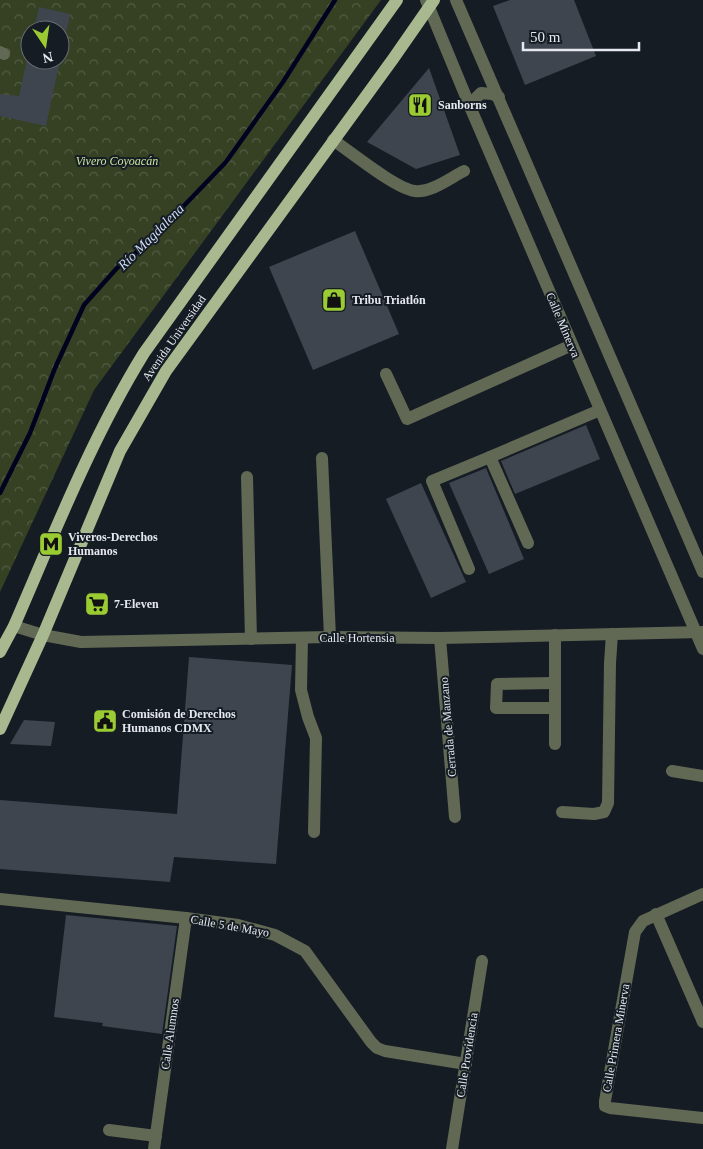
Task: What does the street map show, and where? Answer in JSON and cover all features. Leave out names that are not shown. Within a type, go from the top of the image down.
[{"type":"main road","name":"Avenida Universidad","points":[[0,652],[14,626],[94,444],[120,392],[144,353],[397,0]]},
{"type":"main road","name":"Avenida Universidad","points":[[0,729],[43,635],[120,451],[146,404],[166,371],[430,3]]},
{"type":"street","points":[[456,0],[703,572]]},
{"type":"street","name":"Calle Minerva","points":[[430,3],[471,109],[600,410],[699,632],[703,649]]},
{"type":"street","points":[[471,109],[473,101],[481,93],[499,97]]},
{"type":"street","points":[[333,140],[399,186],[416,191],[431,188],[464,171]]},
{"type":"street","points":[[386,374],[407,419],[572,345]]},
{"type":"street","points":[[469,569],[432,481],[600,410]]},
{"type":"street","points":[[490,457],[528,543]]},
{"type":"street","points":[[322,458],[330,637]]},
{"type":"street","points":[[247,478],[251,638]]},
{"type":"street","name":"Calle Hortensia","points":[[14,626],[43,635],[81,642],[330,637],[440,638],[699,632]]},
{"type":"street","points":[[562,812],[594,814],[604,812],[608,803],[612,634]]},
{"type":"street","points":[[555,635],[555,744]]},
{"type":"street","points":[[302,638],[302,690],[308,717],[316,738],[314,832]]},
{"type":"street","name":"Cerrada de Manzano","points":[[440,638],[455,816]]},
{"type":"street","points":[[555,683],[497,684],[496,708],[555,708]]},
{"type":"street","points":[[672,772],[703,776]]},
{"type":"street","name":"Calle Primera Minerva","points":[[703,894],[643,921],[635,932],[605,1106],[703,1118]]},
{"type":"street","name":"Calle 5 de Mayo","points":[[0,899],[186,918],[238,925],[275,934],[305,951],[370,1042],[377,1048],[385,1051],[466,1064]]},
{"type":"street","points":[[656,914],[703,1022]]},
{"type":"street","name":"Calle Alumnos","points":[[154,1149],[186,918]]},
{"type":"street","name":"Calle Providencia","points":[[452,1149],[482,961]]},
{"type":"street","points":[[109,1130],[156,1136]]},
{"type":"green space","name":"Vivero Coyoacán","points":[[0,0],[381,0],[94,390],[0,592]]},
{"type":"building","points":[[510,0],[574,0],[596,56],[525,85],[493,6]]},
{"type":"building","points":[[39,7],[70,14],[69,20],[36,20]]},
{"type":"building","name":"Sanborns","points":[[429,68],[460,155],[416,169],[367,142]]},
{"type":"building","points":[[25,70],[58,70],[46,126],[0,116],[0,94],[19,96]]},
{"type":"building","name":"Tribu Triatlón","points":[[355,231],[399,334],[313,370],[269,267]]},
{"type":"building","points":[[586,425],[600,459],[515,494],[501,461]]},
{"type":"building","points":[[486,468],[524,559],[489,574],[449,483]]},
{"type":"building","points":[[421,483],[466,582],[431,598],[386,499]]},
{"type":"building","points":[[189,657],[292,665],[276,864],[174,857],[170,882],[0,869],[0,800],[177,814]]},
{"type":"building","points":[[24,720],[55,722],[51,746],[10,744]]},
{"type":"building","points":[[66,915],[177,926],[162,1034],[102,1026],[103,1023],[54,1017]]},
{"type":"waterway","name":"Río Magdalena","points":[[0,493],[30,433],[55,368],[84,305],[117,268],[150,241],[226,162],[283,82],[335,0]]},
{"type":"place","name":"Sanborns","points":[[420,105]]},
{"type":"place","name":"Tribu Triatlón","points":[[334,300]]},
{"type":"place","name":"Viveros-Derechos Humanos","points":[[51,544]]},
{"type":"place","name":"7-Eleven","points":[[97,604]]},
{"type":"place","name":"Comisión de Derechos Humanos CDMX","points":[[105,721]]}]
